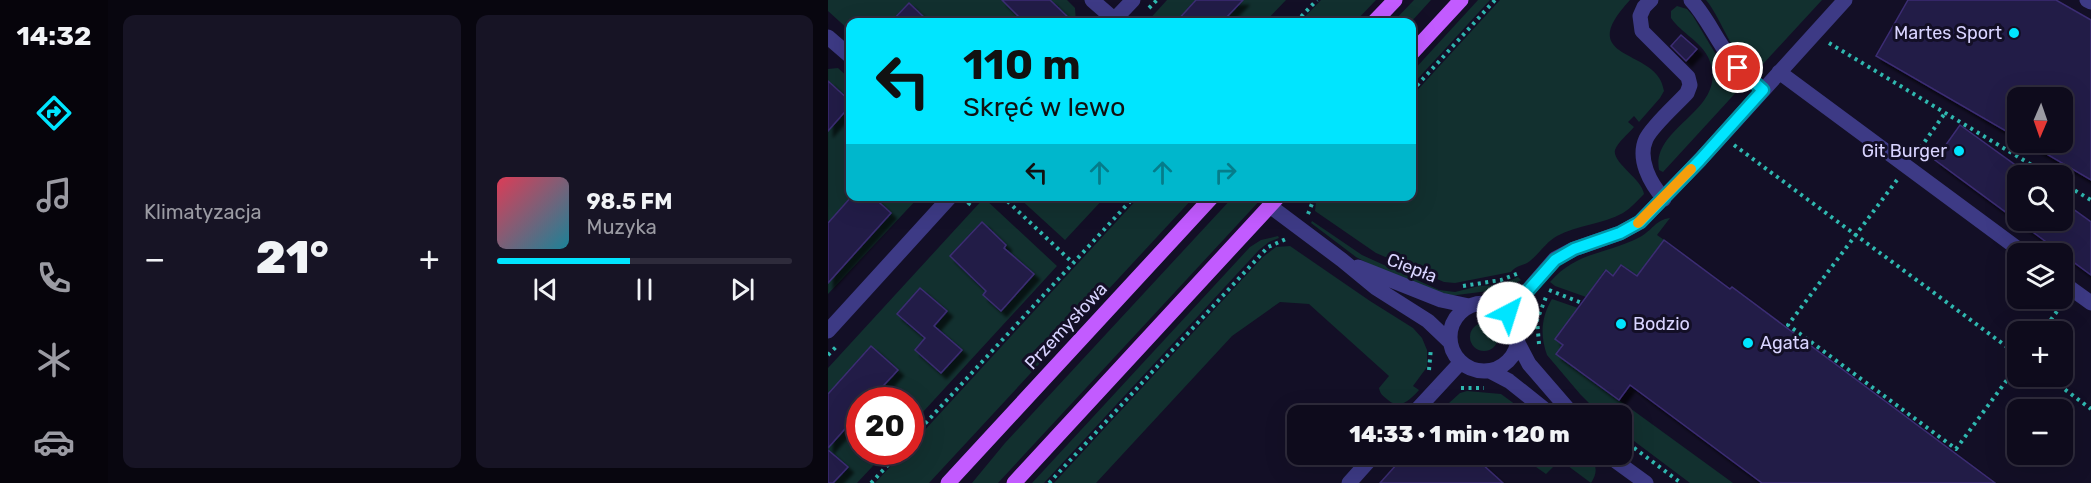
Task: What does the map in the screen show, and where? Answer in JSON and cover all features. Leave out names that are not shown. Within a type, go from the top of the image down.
[{"type":"main road","points":[[1378,18],[1395,0]]},
{"type":"main road","points":[[1416,50],[1461,0]]},
{"type":"main road","name":"Przemysłowa","points":[[948,483],[1208,201]]},
{"type":"main road","points":[[1014,483],[1275,201]]},
{"type":"street","points":[[1092,0],[1111,18]]},
{"type":"street","points":[[1117,18],[1133,0]]},
{"type":"street","points":[[1651,0],[1644,7],[1640,16],[1642,31],[1688,77],[1690,85],[1687,93],[1647,137],[1644,147],[1646,170],[1654,187],[1664,199]]},
{"type":"street","points":[[1691,0],[1703,14],[1728,55],[1763,90]]},
{"type":"street","points":[[1421,405],[1461,362],[1469,368],[1490,371],[1508,361],[1515,353],[1518,332],[1515,321],[1508,313],[1555,260],[1574,249],[1620,233],[1640,222],[1664,199],[1845,0]]},
{"type":"street","points":[[2087,0],[2091,2]]},
{"type":"street","points":[[828,37],[846,53]]},
{"type":"street","points":[[1779,72],[2010,243]]},
{"type":"street","points":[[828,331],[946,201]]},
{"type":"street","name":"Ciepła","points":[[1275,201],[1376,288],[1428,321],[1449,341],[1455,356],[1461,362]]},
{"type":"street","name":"Ciepła","points":[[1342,260],[1441,300],[1470,306],[1490,303],[1500,306],[1508,313]]},
{"type":"street","points":[[2073,290],[2091,303]]},
{"type":"street","points":[[1449,341],[1454,320],[1460,312],[1470,306]]},
{"type":"street","points":[[1518,343],[1529,364],[1564,405]]},
{"type":"street","points":[[1490,371],[1509,381],[1539,405]]},
{"type":"street","points":[[1349,483],[1365,465]]},
{"type":"street","points":[[1622,465],[1646,483]]},
{"type":"path","points":[[1300,18],[1317,0]]},
{"type":"path","points":[[1416,87],[1495,0]]},
{"type":"path","points":[[1814,34],[2032,165]]},
{"type":"path","points":[[1945,113],[1788,325],[1956,449],[2007,379]]},
{"type":"path","points":[[1721,136],[2007,347]]},
{"type":"path","points":[[2073,189],[2091,200]]},
{"type":"path","points":[[1007,201],[1073,263]]},
{"type":"path","points":[[924,425],[1130,201]]},
{"type":"path","points":[[1305,217],[1310,212],[1313,201]]},
{"type":"path","points":[[1049,483],[1268,247],[1289,236]]},
{"type":"path","points":[[1548,289],[1582,303]]},
{"type":"path","points":[[2062,387],[2091,409]]},
{"type":"path","points":[[1632,446],[1681,483]]},
{"type":"path","points":[[871,483],[888,465]]},
{"type":"green space","points":[[828,0],[1067,0],[1075,8],[1076,18],[846,18],[846,27],[828,11]]},
{"type":"green space","points":[[1167,0],[1286,0],[1269,18],[1151,18]]},
{"type":"green space","points":[[1321,0],[1376,0],[1359,18],[1304,18]]},
{"type":"green space","points":[[1414,0],[1431,0],[1415,18],[1397,18]]},
{"type":"green space","points":[[1478,0],[1490,0],[1416,81],[1416,68]]},
{"type":"green space","points":[[1500,0],[1630,0],[1614,20],[1610,35],[1614,45],[1623,53],[1648,67],[1659,77],[1664,91],[1639,122],[1634,116],[1628,122],[1634,127],[1615,150],[1618,160],[1642,188],[1644,194],[1623,213],[1557,236],[1530,261],[1511,272],[1455,283],[1444,282],[1376,253],[1315,211],[1316,202],[1416,201],[1416,92]]},
{"type":"green space","points":[[1706,0],[1822,0],[1763,64],[1753,64],[1744,61],[1739,56]]},
{"type":"green space","points":[[1677,6],[1687,9],[1693,16],[1725,70],[1739,82],[1741,87],[1663,172],[1659,170],[1660,154],[1666,141],[1700,105],[1709,92],[1713,77],[1706,53],[1671,18],[1671,11]]},
{"type":"green space","points":[[838,68],[846,75],[846,201],[915,201],[828,294],[828,69]]},
{"type":"green space","points":[[981,201],[987,201],[1057,266],[924,411],[924,387],[846,387],[846,465],[874,465],[857,483],[828,483],[828,368]]},
{"type":"green space","points":[[1022,201],[1101,201],[1065,240]]},
{"type":"green space","points":[[1135,201],[1190,201],[929,483],[875,483],[892,465],[924,465],[924,431]]},
{"type":"green space","points":[[1229,201],[1259,201],[998,483],[972,483],[1005,443]]},
{"type":"green space","points":[[1670,218],[1657,235],[1664,240],[1637,276],[1622,265],[1613,276],[1605,270],[1586,297],[1550,282],[1571,264],[1640,237],[1657,223]]},
{"type":"green space","points":[[1312,221],[1362,255],[1439,290],[1455,292],[1479,286],[1500,285],[1518,277],[1521,280],[1504,289],[1449,296],[1356,257],[1311,223]]},
{"type":"green space","points":[[1278,236],[1279,238],[1259,250],[1044,483],[1032,483],[1250,247],[1261,240]]},
{"type":"green space","points":[[1290,246],[1413,328],[1422,338],[1427,350],[1427,367],[1413,386],[1419,390],[1416,394],[1401,404],[1392,403],[1379,388],[1389,376],[1309,304],[1280,302],[1232,336],[1096,483],[1054,483],[1263,257],[1276,247]]},
{"type":"green space","points":[[1552,299],[1578,308],[1555,339],[1563,345],[1557,355],[1626,405],[1591,405],[1547,355],[1543,334],[1548,306]]},
{"type":"green space","points":[[1484,323],[1494,327],[1498,337],[1494,347],[1484,351],[1474,347],[1470,337],[1474,327]]},
{"type":"green space","points":[[1467,391],[1501,394],[1516,405],[1452,405],[1449,403],[1460,393]]},
{"type":"green space","points":[[1632,410],[1733,483],[1690,483],[1632,440]]},
{"type":"green space","points":[[1533,465],[1555,465],[1546,474]]},
{"type":"green space","points":[[1567,465],[1595,465],[1596,472],[1591,483]]},
{"type":"building","points":[[1002,0],[1050,0],[1069,18],[1020,18]]},
{"type":"building","points":[[1196,0],[1243,0],[1226,18],[1180,18]]},
{"type":"building","points":[[1908,0],[2056,0],[2091,20],[2091,180],[2073,169],[2073,165],[2065,165],[2045,153],[2073,153],[2073,87],[2007,87],[2007,132],[1876,56]]},
{"type":"building","points":[[909,3],[925,18],[895,18]]},
{"type":"building","points":[[1681,35],[1697,49],[1686,61],[1671,46]]},
{"type":"building","points":[[828,81],[846,97],[846,111],[828,131]]},
{"type":"building","points":[[1960,125],[2015,165],[2007,165],[2007,213],[1935,160]]},
{"type":"building","points":[[848,201],[878,201],[891,213],[828,283],[828,223]]},
{"type":"building","points":[[2073,209],[2091,222],[2091,275],[2073,262],[2073,243],[2048,243],[2031,231],[2073,231]]},
{"type":"building","points":[[982,222],[1006,245],[1004,248],[1034,274],[1001,311],[983,295],[986,291],[950,256]]},
{"type":"building","name":"Agata","points":[[1664,240],[1730,289],[1732,287],[1995,483],[1762,483],[1630,385],[1619,400],[1556,354],[1563,345],[1555,339],[1606,270],[1613,276],[1621,265],[1637,276]]},
{"type":"building","points":[[920,288],[947,311],[934,326],[962,350],[941,373],[915,350],[925,338],[897,314]]},
{"type":"building","points":[[871,346],[898,370],[882,387],[846,387],[846,428],[828,448],[828,394]]},
{"type":"building","points":[[828,450],[848,467],[833,483],[828,483]]},
{"type":"building","points":[[1396,465],[1483,465],[1503,483],[1380,483]]},
{"type":"slow traffic","points":[[1638,223],[1691,169]]},
{"type":"place","name":"Martes Sport","points":[[2014,33]]},
{"type":"place","name":"Git Burger","points":[[1959,151]]},
{"type":"place","name":"Bodzio","points":[[1621,324]]},
{"type":"place","name":"Agata","points":[[1748,343]]},
{"type":"route","points":[[1508,313],[1555,260],[1574,249],[1620,233],[1640,222],[1664,199],[1763,90],[1738,68]]}]
